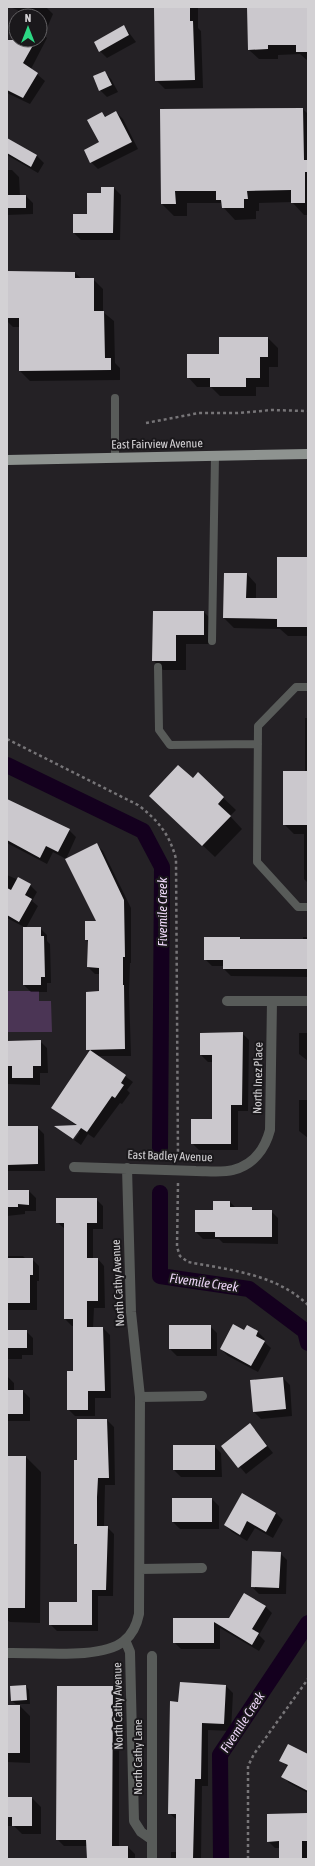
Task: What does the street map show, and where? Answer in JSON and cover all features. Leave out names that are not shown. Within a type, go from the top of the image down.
[{"type":"main road","name":"East Fairview Avenue","points":[[7,460],[308,454]]},
{"type":"street","points":[[226,1001],[308,1001]]},
{"type":"street","name":"North Inez Place","points":[[260,1153],[267,1142],[270,1130],[272,1001]]},
{"type":"street","name":"East Badley Avenue","points":[[74,1167],[127,1168],[159,1171],[232,1171],[247,1164],[260,1153]]},
{"type":"street","name":"North Cathy Avenue","points":[[127,1168],[131,1312],[140,1397],[140,1569],[139,1614],[136,1626],[125,1640],[130,1652],[134,1821],[141,1832],[151,1839]]},
{"type":"street","points":[[140,1397],[202,1396]]},
{"type":"street","points":[[140,1569],[202,1568]]},
{"type":"street","points":[[7,1653],[97,1652],[115,1647],[125,1640]]},
{"type":"street","name":"North Cathy Lane","points":[[152,1656],[152,1859]]},
{"type":"lane","points":[[115,398],[115,458]]},
{"type":"lane","points":[[212,641],[215,456]]},
{"type":"lane","points":[[158,667],[159,730],[170,745],[258,744]]},
{"type":"lane","points":[[308,687],[296,687],[258,726],[257,862],[298,907],[308,907]]},
{"type":"path","points":[[146,423],[199,413],[308,410]]},
{"type":"path","points":[[7,739],[138,805],[151,815],[164,829],[173,845],[176,860],[178,1160]]},
{"type":"path","points":[[178,1181],[177,1247],[180,1256],[188,1262],[249,1274],[281,1285],[299,1296],[308,1305]]},
{"type":"path","points":[[248,1859],[248,1766],[254,1754],[308,1679]]},
{"type":"shaded area","points":[[7,991],[39,991],[39,1001],[51,1001],[52,1032],[7,1032]]},
{"type":"building","points":[[154,7],[190,7],[190,21],[193,21],[195,80],[155,81]]},
{"type":"building","points":[[247,7],[308,7],[308,52],[296,52],[296,45],[268,45],[268,49],[248,50]]},
{"type":"building","points":[[124,25],[129,35],[99,52],[94,42]]},
{"type":"building","points":[[8,40],[8,48],[31,48],[23,63],[38,73],[23,98],[7,90]]},
{"type":"building","points":[[105,71],[112,85],[99,91],[93,76]]},
{"type":"building","points":[[303,108],[304,160],[308,160],[308,172],[305,172],[305,203],[291,203],[291,190],[247,191],[248,199],[244,199],[244,208],[222,208],[221,200],[216,200],[216,191],[175,191],[176,204],[161,204],[160,109]]},
{"type":"building","points":[[116,111],[132,142],[90,163],[84,150],[99,142],[87,120],[102,112],[105,117]]},
{"type":"building","points":[[7,138],[37,155],[31,167],[7,153]]},
{"type":"building","points":[[101,187],[114,187],[113,233],[73,233],[73,214],[87,214],[87,193],[101,193]]},
{"type":"building","points":[[7,195],[26,195],[26,208],[7,208]]},
{"type":"building","points":[[7,271],[75,272],[75,278],[94,278],[94,311],[104,311],[105,358],[111,358],[111,370],[19,371],[19,318],[7,318]]},
{"type":"building","points":[[219,337],[268,337],[268,357],[260,357],[260,378],[246,378],[246,387],[210,387],[210,378],[187,378],[187,354],[219,354]]},
{"type":"building","points":[[277,557],[308,557],[308,627],[277,627],[277,619],[223,618],[224,573],[247,573],[246,598],[277,598]]},
{"type":"building","points":[[153,611],[204,611],[204,635],[176,635],[176,661],[152,661]]},
{"type":"building","points":[[178,765],[193,778],[198,772],[224,797],[218,804],[231,816],[202,846],[149,796]]},
{"type":"building","points":[[283,771],[308,771],[308,825],[283,825]]},
{"type":"building","points":[[7,799],[70,829],[58,852],[46,846],[40,858],[7,840]]},
{"type":"building","points":[[97,843],[124,900],[125,957],[123,957],[123,985],[125,1049],[86,1050],[86,992],[99,991],[99,968],[87,967],[88,940],[85,940],[85,921],[96,921],[65,859]]},
{"type":"building","points":[[18,877],[31,884],[25,895],[32,899],[19,922],[7,915],[7,888],[11,890]]},
{"type":"building","points":[[23,927],[41,927],[41,936],[44,936],[45,977],[41,977],[41,985],[23,985]]},
{"type":"building","points":[[204,937],[240,937],[240,939],[308,939],[308,969],[223,969],[223,960],[204,960]]},
{"type":"building","points":[[243,1032],[242,1105],[231,1105],[231,1144],[191,1144],[191,1119],[212,1119],[212,1055],[200,1055],[200,1033]]},
{"type":"building","points":[[41,1040],[41,1066],[33,1066],[33,1078],[12,1078],[12,1066],[7,1066],[7,1041]]},
{"type":"building","points":[[90,1050],[126,1075],[121,1083],[124,1085],[115,1098],[112,1096],[87,1132],[81,1128],[73,1139],[54,1126],[77,1125],[51,1108]]},
{"type":"building","points":[[7,1126],[38,1126],[38,1164],[7,1165]]},
{"type":"building","points":[[7,1190],[29,1190],[29,1205],[18,1204],[18,1207],[7,1207]]},
{"type":"building","points":[[56,1198],[97,1198],[97,1223],[87,1223],[87,1258],[98,1258],[98,1301],[87,1301],[87,1327],[103,1327],[105,1391],[88,1391],[88,1410],[67,1410],[67,1371],[73,1371],[73,1319],[64,1319],[64,1223],[56,1223]]},
{"type":"building","points":[[213,1201],[230,1201],[230,1207],[252,1207],[252,1210],[272,1210],[272,1237],[215,1237],[215,1232],[195,1232],[195,1210],[213,1210]]},
{"type":"building","points":[[7,1258],[33,1258],[33,1275],[30,1275],[30,1303],[7,1303]]},
{"type":"building","points":[[233,1324],[244,1330],[247,1325],[258,1331],[256,1336],[265,1341],[251,1366],[220,1349]]},
{"type":"building","points":[[169,1325],[211,1325],[211,1349],[169,1349]]},
{"type":"building","points":[[7,1330],[27,1330],[27,1348],[7,1348]]},
{"type":"building","points":[[283,1377],[286,1409],[253,1412],[250,1380]]},
{"type":"building","points":[[7,1390],[23,1390],[23,1414],[7,1414]]},
{"type":"building","points":[[77,1419],[107,1419],[109,1478],[98,1478],[97,1497],[97,1526],[108,1526],[106,1590],[92,1590],[92,1625],[49,1625],[49,1602],[77,1602],[77,1544],[74,1544],[74,1460],[77,1460]]},
{"type":"building","points":[[250,1423],[267,1446],[238,1468],[221,1446]]},
{"type":"building","points":[[173,1445],[215,1445],[215,1470],[173,1470]]},
{"type":"building","points":[[7,1456],[26,1456],[25,1608],[7,1608]]},
{"type":"building","points":[[242,1493],[276,1513],[266,1532],[247,1521],[240,1535],[224,1525]]},
{"type":"building","points":[[172,1498],[212,1498],[212,1522],[172,1522]]},
{"type":"building","points":[[252,1551],[281,1552],[279,1588],[251,1587]]},
{"type":"building","points":[[244,1593],[266,1606],[252,1629],[259,1633],[252,1645],[214,1622],[214,1643],[173,1643],[173,1618],[229,1618]]},
{"type":"building","points":[[180,1682],[226,1685],[224,1724],[202,1723],[201,1779],[195,1779],[193,1859],[176,1859],[176,1814],[168,1814],[170,1701],[178,1702]]},
{"type":"building","points":[[26,1685],[27,1700],[11,1701],[10,1686]]},
{"type":"building","points":[[57,1686],[113,1686],[112,1846],[128,1846],[128,1859],[87,1859],[86,1840],[56,1840]]},
{"type":"building","points":[[7,1705],[20,1705],[20,1753],[7,1753]]},
{"type":"building","points":[[288,1744],[308,1754],[308,1791],[281,1777],[288,1765],[279,1761]]},
{"type":"building","points":[[7,1797],[32,1797],[32,1826],[12,1826],[12,1817],[7,1817]]},
{"type":"building","points":[[308,1813],[308,1841],[302,1841],[302,1859],[279,1859],[279,1841],[267,1842],[267,1814]]},
{"type":"waterway","name":"Fivemile Creek","points":[[7,765],[143,831],[162,867],[160,1148]]},
{"type":"waterway","name":"Fivemile Creek","points":[[160,1193],[160,1276],[249,1289],[305,1331],[308,1343]]},
{"type":"waterway","name":"Fivemile Creek","points":[[221,1859],[220,1755],[308,1623]]}]
